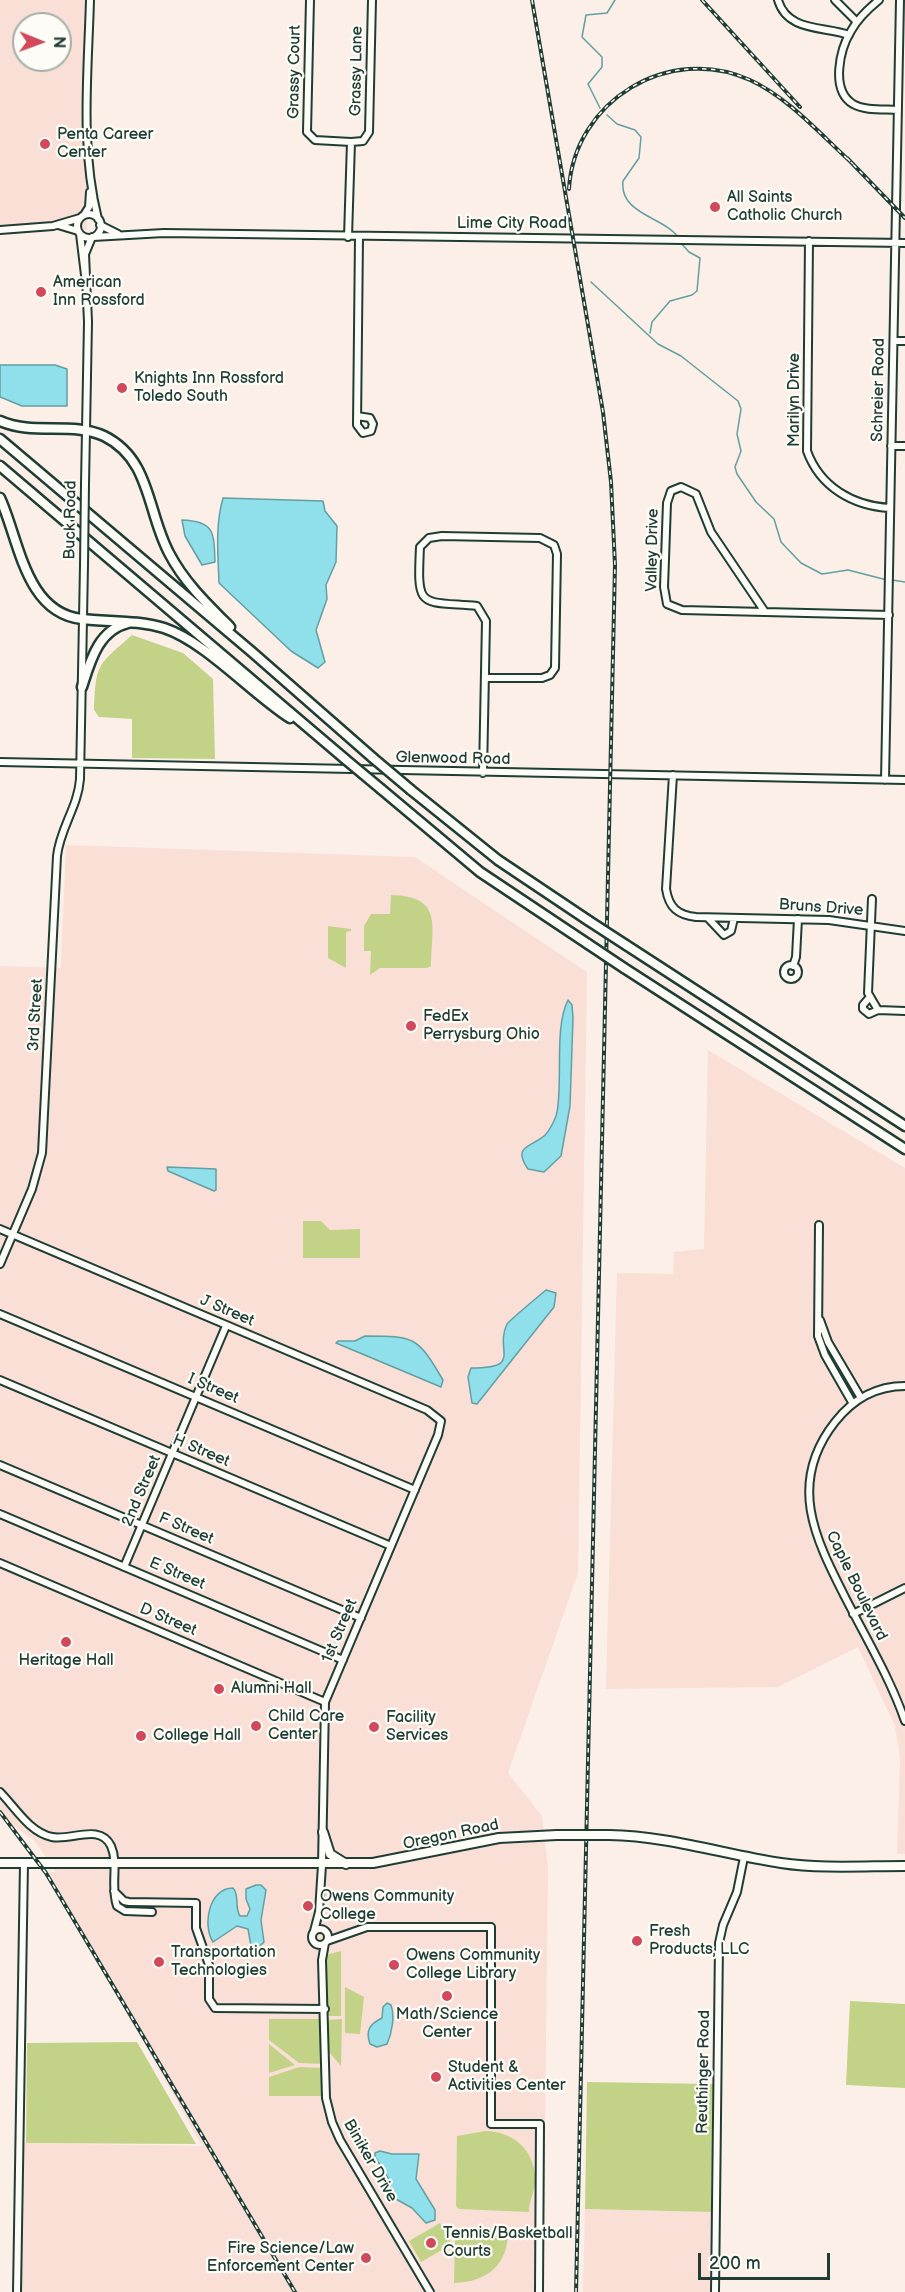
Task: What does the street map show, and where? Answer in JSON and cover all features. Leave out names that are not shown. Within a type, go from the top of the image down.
[{"type":"highway","points":[[0,421],[32,429],[86,431],[114,441],[134,460],[159,529],[176,564],[197,594],[252,652]]},
{"type":"highway","points":[[0,439],[252,652],[373,758],[498,860],[905,1126]]},
{"type":"highway","points":[[0,466],[480,872],[905,1149]]},
{"type":"highway","points":[[0,498],[28,574],[38,591],[65,615],[82,619],[135,622],[164,628],[191,642],[278,710],[322,740]]},
{"type":"highway","points":[[82,687],[96,648],[118,627],[135,622]]},
{"type":"main road","points":[[323,1832],[330,1854],[348,1864]]},
{"type":"main road","name":"Oregon Road","points":[[0,1863],[348,1864],[392,1861],[499,1838],[557,1834],[670,1840],[744,1857],[798,1865],[905,1866]]},
{"type":"street","points":[[57,225],[92,237],[98,233],[99,222],[90,186],[87,157],[90,0]]},
{"type":"street","name":"Grassy Court","points":[[310,0],[308,132],[315,140],[351,142]]},
{"type":"street","name":"Grassy Lane","points":[[351,142],[363,141],[369,132],[372,0]]},
{"type":"street","points":[[778,0],[783,12],[795,22],[849,34]]},
{"type":"street","points":[[836,0],[856,22]]},
{"type":"street","points":[[879,0],[856,22],[849,34],[839,76],[840,85],[846,98],[860,107],[898,110]]},
{"type":"street","name":"Schreier Road","points":[[885,780],[900,0]]},
{"type":"street","points":[[348,237],[351,142]]},
{"type":"street","points":[[79,232],[82,216],[89,207],[90,186]]},
{"type":"street","points":[[0,230],[57,225],[92,214],[99,222]]},
{"type":"street","name":"Lime City Road","points":[[99,222],[118,234]]},
{"type":"street","name":"Buck Road","points":[[79,232],[86,276],[88,311],[81,764]]},
{"type":"street","name":"Lime City Road","points":[[92,237],[118,234],[905,243]]},
{"type":"street","name":"Buck Road","points":[[86,276],[88,270],[85,254],[92,237]]},
{"type":"street","points":[[357,416],[359,237]]},
{"type":"street","name":"Marilyn Drive","points":[[809,242],[807,451],[818,471],[839,493],[860,503],[891,508]]},
{"type":"street","points":[[894,341],[905,341]]},
{"type":"street","points":[[891,446],[905,446]]},
{"type":"street","name":"Valley Drive","points":[[765,612],[711,532],[696,494],[685,488],[674,489],[668,496],[666,513],[664,587],[670,607],[695,611],[889,615]]},
{"type":"street","points":[[483,773],[486,621],[477,606],[432,603],[423,597],[418,586],[420,547],[429,538],[442,536],[540,538],[554,545],[557,555],[555,668],[550,675],[542,678],[485,678]]},
{"type":"street","name":"Glenwood Road","points":[[0,762],[905,780]]},
{"type":"street","name":"3rd Street","points":[[0,1264],[40,1163],[57,856],[64,827],[78,796],[81,764]]},
{"type":"street","name":"Bruns Drive","points":[[673,775],[667,896],[671,905],[680,914],[708,917],[846,921],[905,931]]},
{"type":"street","points":[[872,899],[869,998],[878,1010]]},
{"type":"street","name":"Bruns Drive","points":[[708,917],[724,935],[731,931],[734,918]]},
{"type":"street","points":[[793,966],[796,957],[798,919]]},
{"type":"street","points":[[869,998],[864,1001],[863,1009],[869,1014],[878,1010],[905,1011]]},
{"type":"street","points":[[819,1225],[818,1311],[821,1346],[857,1401],[877,1389],[905,1386]]},
{"type":"street","name":"J Street","points":[[0,1229],[427,1410],[441,1420]]},
{"type":"street","name":"I Street","points":[[0,1314],[415,1490]]},
{"type":"street","name":"2nd Street","points":[[124,1567],[226,1326]]},
{"type":"street","name":"H Street","points":[[0,1380],[391,1546]]},
{"type":"street","name":"Caple Boulevard","points":[[857,1401],[831,1427],[819,1448],[809,1482],[811,1519],[817,1540],[891,1688],[905,1721]]},
{"type":"street","name":"1st Street","points":[[322,1865],[325,1702],[441,1430],[441,1420]]},
{"type":"street","name":"F Street","points":[[0,1465],[361,1618]]},
{"type":"street","name":"E Street","points":[[0,1514],[343,1660]]},
{"type":"street","name":"D Street","points":[[0,1563],[325,1702]]},
{"type":"street","points":[[853,1614],[905,1588]]},
{"type":"street","points":[[0,1792],[31,1826],[43,1834],[59,1838],[90,1833],[102,1836],[110,1845],[114,1864],[114,1891],[116,1902],[121,1910],[152,1912]]},
{"type":"street","name":"Reuthinger Road","points":[[715,2292],[719,1942],[723,1925],[737,1892],[744,1857]]},
{"type":"street","points":[[17,2292],[24,1863]]},
{"type":"street","points":[[322,1865],[320,1912],[314,1931],[343,1933]]},
{"type":"street","points":[[114,1891],[124,1901],[196,1903],[196,1928],[209,1965],[209,1999],[215,2008],[325,2009]]},
{"type":"street","points":[[320,1912],[325,1930]]},
{"type":"street","points":[[317,1944],[343,1933],[367,1927],[491,1927],[490,2124],[540,2124],[539,2292]]},
{"type":"street","name":"Biniker Drive","points":[[322,1960],[326,1942],[325,1930]]},
{"type":"street","name":"Biniker Drive","points":[[314,1931],[312,1939],[317,1944],[322,1960],[326,2098],[332,2122],[430,2292]]},
{"type":"shaded area","name":"Penta Career Center","points":[[0,0],[95,0],[87,230],[0,228]]},
{"type":"shaded area","points":[[66,845],[415,857],[587,972],[578,1573],[508,1773],[542,1816],[548,1870],[543,2292],[17,2292],[19,2143],[202,2146],[49,1872],[56,1872],[34,1840],[0,1816],[0,966],[61,968]]},
{"type":"shaded area","points":[[708,1050],[905,1168],[905,1854],[897,1854],[900,1758],[895,1726],[858,1647],[778,1687],[606,1689],[617,1273],[673,1274],[674,1252],[704,1249]]},
{"type":"shaded area","points":[[585,2209],[711,2212],[710,2292],[583,2292]]},
{"type":"green space","points":[[132,635],[183,653],[213,679],[215,759],[132,758],[132,719],[99,717],[94,710],[96,683],[101,666]]},
{"type":"green space","points":[[391,895],[408,897],[427,907],[431,915],[432,926],[431,966],[427,968],[380,968],[370,975],[371,951],[364,951],[364,926],[371,914],[390,914]]},
{"type":"green space","points":[[328,926],[351,929],[346,932],[346,968],[328,958]]},
{"type":"green space","points":[[303,1221],[321,1221],[330,1230],[360,1229],[360,1258],[303,1258]]},
{"type":"green space","points":[[341,1951],[341,2016],[328,2016],[326,1955]]},
{"type":"green space","points":[[345,1987],[364,1997],[360,2034],[345,2033]]},
{"type":"green space","points":[[850,2001],[905,2004],[905,2088],[846,2085]]},
{"type":"green space","points":[[269,2019],[323,2019],[323,2064],[299,2063],[269,2040]]},
{"type":"green space","points":[[342,2019],[341,2066],[329,2052],[328,2020]]},
{"type":"green space","points":[[137,2042],[196,2144],[26,2143],[27,2043]]},
{"type":"green space","points":[[269,2044],[295,2065],[269,2073]]},
{"type":"green space","points":[[299,2067],[323,2068],[323,2096],[269,2096],[269,2077]]},
{"type":"green space","points":[[587,2082],[713,2084],[711,2212],[585,2209]]},
{"type":"green space","points":[[485,2131],[506,2135],[515,2140],[528,2153],[535,2172],[529,2212],[459,2209],[456,2206],[457,2136]]},
{"type":"green space","name":"Tennis/Basketball Courts","points":[[440,2223],[452,2244],[421,2262],[409,2241]]},
{"type":"green space","points":[[466,2229],[508,2229],[505,2252],[494,2269],[486,2275],[466,2282],[454,2283],[455,2239]]},
{"type":"water","points":[[0,365],[55,365],[67,369],[67,406],[22,406],[0,397]]},
{"type":"water","points":[[223,498],[323,501],[325,511],[337,526],[336,562],[326,585],[327,599],[316,630],[325,662],[318,668],[291,651],[219,583],[218,530]]},
{"type":"water","points":[[182,520],[207,526],[213,536],[215,562],[202,565],[185,536]]},
{"type":"water","points":[[568,1000],[572,1005],[573,1018],[570,1106],[561,1156],[544,1172],[528,1169],[522,1156],[523,1151],[546,1134],[557,1112],[561,1024]]},
{"type":"water","points":[[167,1167],[216,1169],[216,1190],[168,1171]]},
{"type":"water","points":[[546,1290],[556,1293],[554,1307],[477,1404],[472,1403],[468,1377],[471,1368],[497,1365],[502,1361],[507,1324]]},
{"type":"water","points":[[365,1336],[405,1338],[413,1342],[434,1365],[443,1380],[441,1387],[336,1343],[355,1341]]},
{"type":"water","points":[[261,1885],[266,1890],[261,1920],[264,1942],[259,1947],[251,1946],[248,1929],[237,1926],[213,1942],[208,1917],[218,1894],[233,1888],[240,1916],[247,1916],[250,1909],[246,1899],[246,1889]]},
{"type":"water","points":[[387,2003],[392,2009],[392,2030],[387,2044],[377,2047],[370,2044],[368,2031],[382,2018],[383,2007]]},
{"type":"water","points":[[380,2151],[392,2154],[419,2154],[416,2179],[435,2210],[435,2220],[426,2223],[412,2208],[394,2198],[389,2200],[387,2196],[391,2194],[388,2178],[375,2157],[375,2153]]},
{"type":"waterway","points":[[600,108],[588,84],[602,67],[602,57],[582,37],[586,15],[607,13],[615,0]]},
{"type":"waterway","points":[[607,115],[617,124],[635,130],[641,137],[639,158],[623,181],[628,201],[678,237]]},
{"type":"waterway","points":[[650,333],[652,322],[670,301],[692,295],[697,291],[700,258],[689,252],[680,242]]},
{"type":"waterway","points":[[591,282],[658,344],[681,356],[738,401],[741,409],[737,434],[741,451],[735,467],[737,474],[756,502],[774,519],[781,542],[801,563],[822,574],[848,570],[887,580]]},
{"type":"waterway","points":[[892,580],[905,582]]},
{"type":"railway","points":[[532,0],[603,412],[611,482],[615,565],[576,2292]]},
{"type":"railway","points":[[702,0],[800,107]]},
{"type":"railway","points":[[569,189],[575,158],[588,130],[607,106],[631,88],[658,75],[688,69],[719,70],[750,80],[764,88],[804,118],[853,164]]},
{"type":"railway","points":[[847,158],[905,218]]},
{"type":"railway","points":[[0,1812],[46,1873],[295,2292]]},
{"type":"place","name":"Penta Career Center","points":[[45,144]]},
{"type":"place","name":"All Saints Catholic Church","points":[[715,207]]},
{"type":"place","name":"American Inn Rossford","points":[[41,292]]},
{"type":"place","name":"Knights Inn Rossford Toledo South","points":[[122,388]]},
{"type":"place","name":"FedEx Perrysburg Ohio","points":[[411,1026]]},
{"type":"place","name":"Heritage Hall","points":[[66,1642]]},
{"type":"place","name":"Alumni Hall","points":[[219,1689]]},
{"type":"place","name":"Child Care Center","points":[[256,1726]]},
{"type":"place","name":"Facility Services","points":[[374,1727]]},
{"type":"place","name":"College Hall","points":[[141,1736]]},
{"type":"place","name":"Owens Community College","points":[[308,1906]]},
{"type":"place","name":"Fresh Products, LLC","points":[[637,1941]]},
{"type":"place","name":"Transportation Technologies","points":[[159,1962]]},
{"type":"place","name":"Owens Community College Library","points":[[394,1965]]},
{"type":"place","name":"Math/Science Center","points":[[447,1996]]},
{"type":"place","name":"Student & Activities Center","points":[[436,2077]]},
{"type":"place","name":"Tennis/Basketball Courts","points":[[431,2243]]},
{"type":"place","name":"Fire Science/Law Enforcement Center","points":[[366,2258]]}]
